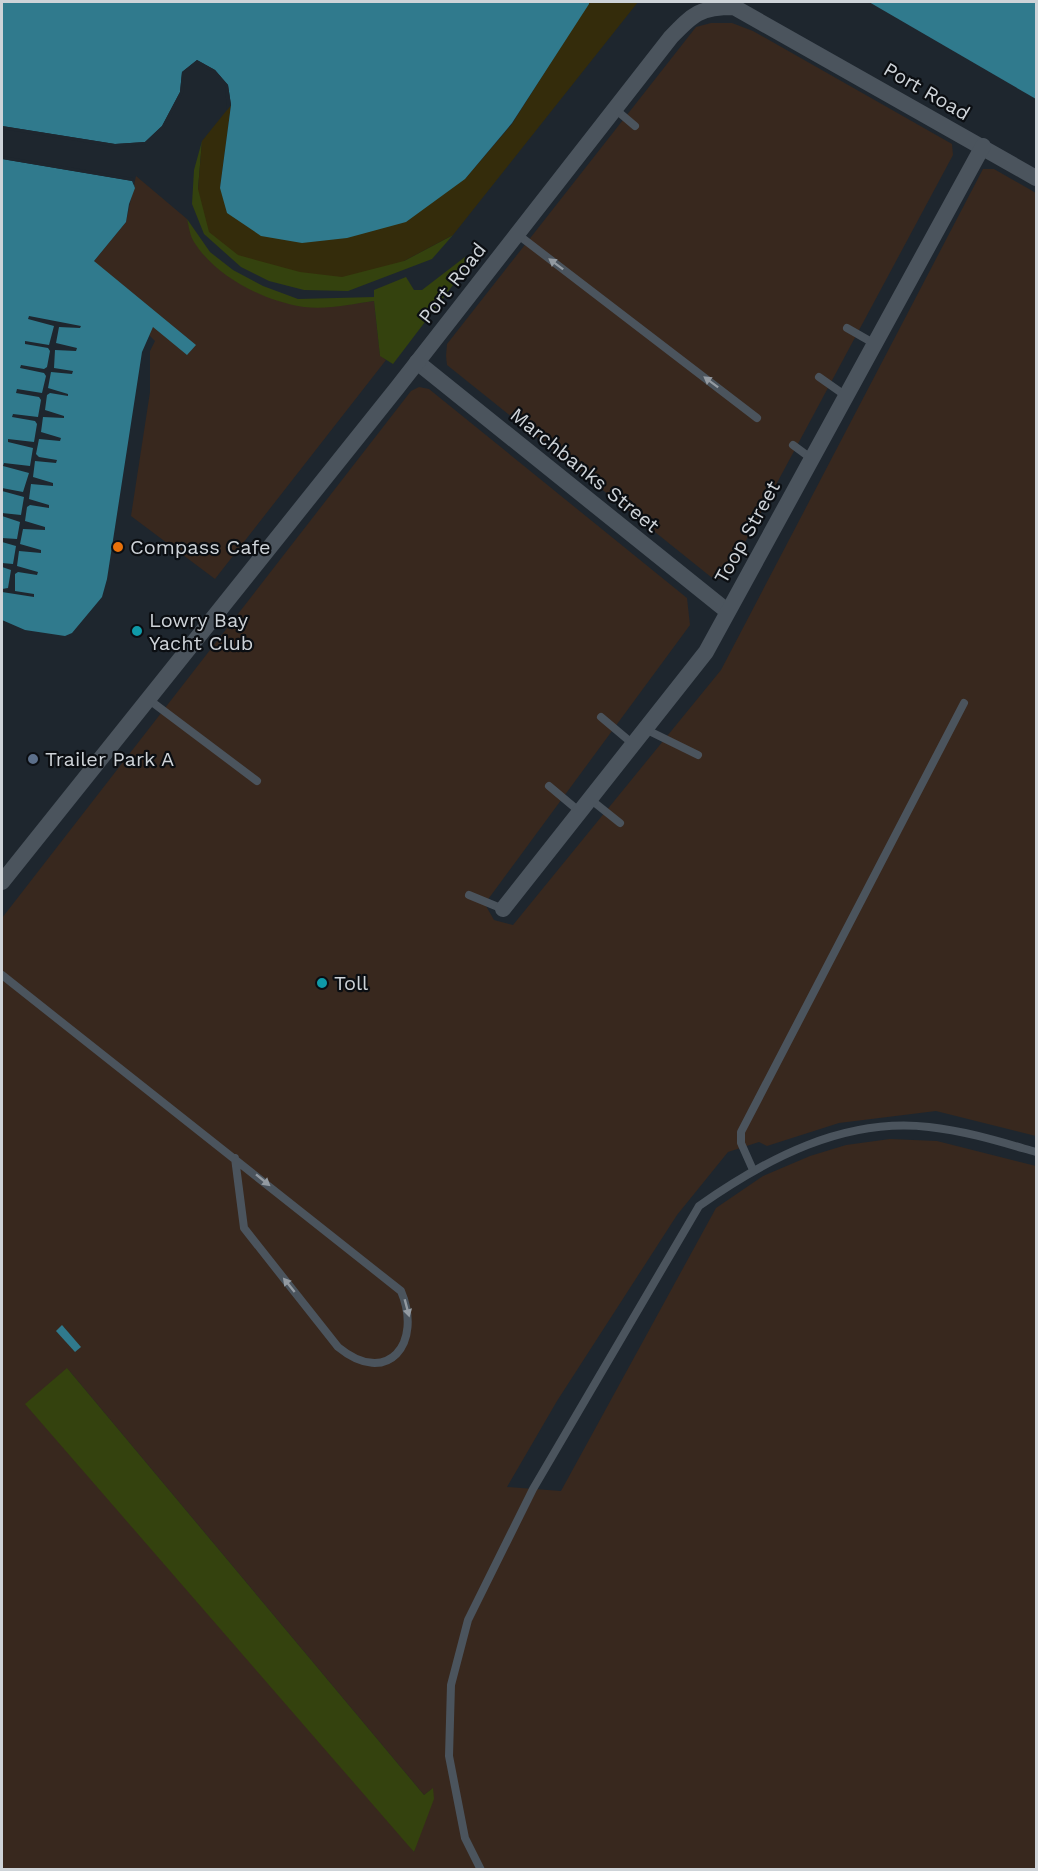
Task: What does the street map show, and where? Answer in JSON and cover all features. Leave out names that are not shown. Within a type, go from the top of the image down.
[{"type":"street","name":"Port Road","points":[[2,882],[417,362],[615,109],[693,14],[712,7],[734,7],[1036,178]]},
{"type":"street","name":"Toop Street","points":[[503,909],[706,652],[983,146]]},
{"type":"street","name":"Marchbanks Street","points":[[417,362],[727,611]]},
{"type":"lane","points":[[615,109],[635,126]]},
{"type":"lane","points":[[517,234],[757,418]]},
{"type":"lane","points":[[847,328],[874,344]]},
{"type":"lane","points":[[819,377],[846,396]]},
{"type":"lane","points":[[793,445],[812,459]]},
{"type":"lane","points":[[148,699],[256,781]]},
{"type":"lane","points":[[753,1170],[741,1143],[741,1132],[964,703]]},
{"type":"lane","points":[[601,717],[633,744]]},
{"type":"lane","points":[[645,729],[698,755]]},
{"type":"lane","points":[[549,786],[620,823]]},
{"type":"lane","points":[[469,895],[503,909]]},
{"type":"lane","points":[[2,975],[217,1143],[401,1291],[410,1319],[405,1342],[396,1355],[382,1363],[367,1363],[353,1359],[338,1347],[244,1228],[235,1158]]},
{"type":"lane","points":[[481,1869],[465,1838],[449,1756],[451,1684],[468,1620],[533,1490],[699,1206],[753,1170],[812,1142],[882,1127],[927,1126],[1036,1152]]},
{"type":"shaded area","points":[[711,23],[732,23],[753,31],[952,144],[953,155],[727,576],[719,579],[711,577],[447,365],[446,356],[447,344],[696,27]]},
{"type":"shaded area","points":[[983,169],[994,169],[1036,193],[1036,1136],[936,1111],[839,1123],[767,1146],[759,1142],[728,1152],[677,1215],[557,1401],[507,1487],[561,1491],[716,1208],[763,1176],[810,1156],[846,1145],[890,1139],[937,1141],[1036,1166],[1036,1869],[2,1869],[2,918],[411,391],[419,387],[429,389],[687,598],[690,625],[489,898],[486,906],[494,920],[513,925],[721,670]],"holes":[[[67,1368],[424,1795],[432,1789],[414,1852]]]},
{"type":"shaded area","points":[[136,176],[187,219],[193,240],[230,277],[261,294],[283,302],[336,306],[374,301],[380,355],[386,360],[215,579],[131,516],[150,392],[150,351],[155,341],[148,334],[153,326],[94,261],[126,222]]},
{"type":"green space","points":[[202,141],[198,189],[404,261],[453,235],[432,259],[348,291],[304,290],[269,281],[241,267],[204,234],[192,204],[194,170]]},
{"type":"green space","points":[[187,219],[210,252],[233,270],[263,286],[298,299],[374,297],[374,290],[406,277],[414,290],[422,290],[465,257],[469,264],[393,364],[380,356],[374,301],[313,308],[289,304],[257,293],[228,276],[203,255],[193,240]]},
{"type":"green space","points":[[67,1368],[424,1795],[433,1788],[434,1799],[414,1852],[25,1404]]},
{"type":"sand","points":[[589,2],[638,2],[453,235],[404,261],[342,277],[300,272],[238,255],[209,232],[198,189],[202,141],[231,105],[220,188],[465,179],[512,124]]},
{"type":"water","points":[[2,2],[589,2],[589,4],[512,123],[465,179],[406,222],[347,238],[302,243],[261,236],[227,213],[220,188],[231,105],[228,85],[215,70],[197,60],[182,72],[180,92],[162,126],[145,142],[115,144],[2,126]]},
{"type":"water","points":[[869,2],[1036,2],[1036,99]]},
{"type":"water","points":[[2,159],[133,181],[135,188],[126,222],[94,261],[196,345],[187,355],[153,327],[142,352],[107,579],[102,597],[72,633],[65,636],[25,630],[2,620]]},
{"type":"water","points":[[62,1325],[81,1347],[75,1352],[56,1331]]},
{"type":"pier","points":[[197,60],[215,70],[228,85],[231,105],[227,110],[225,86],[213,72],[197,63],[184,74],[183,93],[164,128],[146,144],[115,147],[2,129],[2,126],[115,144],[145,142],[162,126],[180,92],[182,72]]},
{"type":"pier","points":[[2,156],[133,178],[135,188],[132,181],[2,159]]},
{"type":"pier","points":[[29,316],[81,326],[80,328],[59,327],[56,343],[77,348],[76,351],[55,350],[54,368],[73,371],[72,374],[51,372],[48,388],[68,394],[68,396],[50,393],[47,395],[45,410],[64,416],[64,418],[43,417],[41,432],[61,438],[60,441],[39,439],[36,454],[39,457],[57,460],[56,463],[35,461],[33,477],[53,483],[53,486],[31,484],[29,499],[49,505],[49,508],[30,505],[27,507],[25,521],[45,527],[45,530],[23,529],[20,544],[41,550],[41,553],[19,551],[17,566],[38,572],[37,575],[18,572],[15,574],[15,591],[34,594],[34,597],[2,592],[2,589],[8,588],[11,570],[2,567],[2,563],[13,564],[16,546],[2,542],[2,538],[17,539],[20,522],[2,516],[2,513],[21,515],[24,497],[2,491],[2,488],[23,492],[29,473],[3,466],[4,463],[30,466],[33,448],[8,442],[8,439],[34,442],[37,424],[35,421],[12,417],[13,414],[38,417],[41,400],[39,397],[16,393],[17,389],[42,393],[46,376],[44,373],[20,368],[21,365],[44,369],[47,367],[50,351],[48,348],[25,344],[25,341],[49,345],[54,326],[28,319]]},
{"type":"place","name":"Compass Cafe","points":[[118,547]]},
{"type":"place","name":"Lowry Bay Yacht Club","points":[[137,631]]},
{"type":"place","name":"Trailer Park A","points":[[33,759]]},
{"type":"place","name":"Toll","points":[[322,983]]}]
